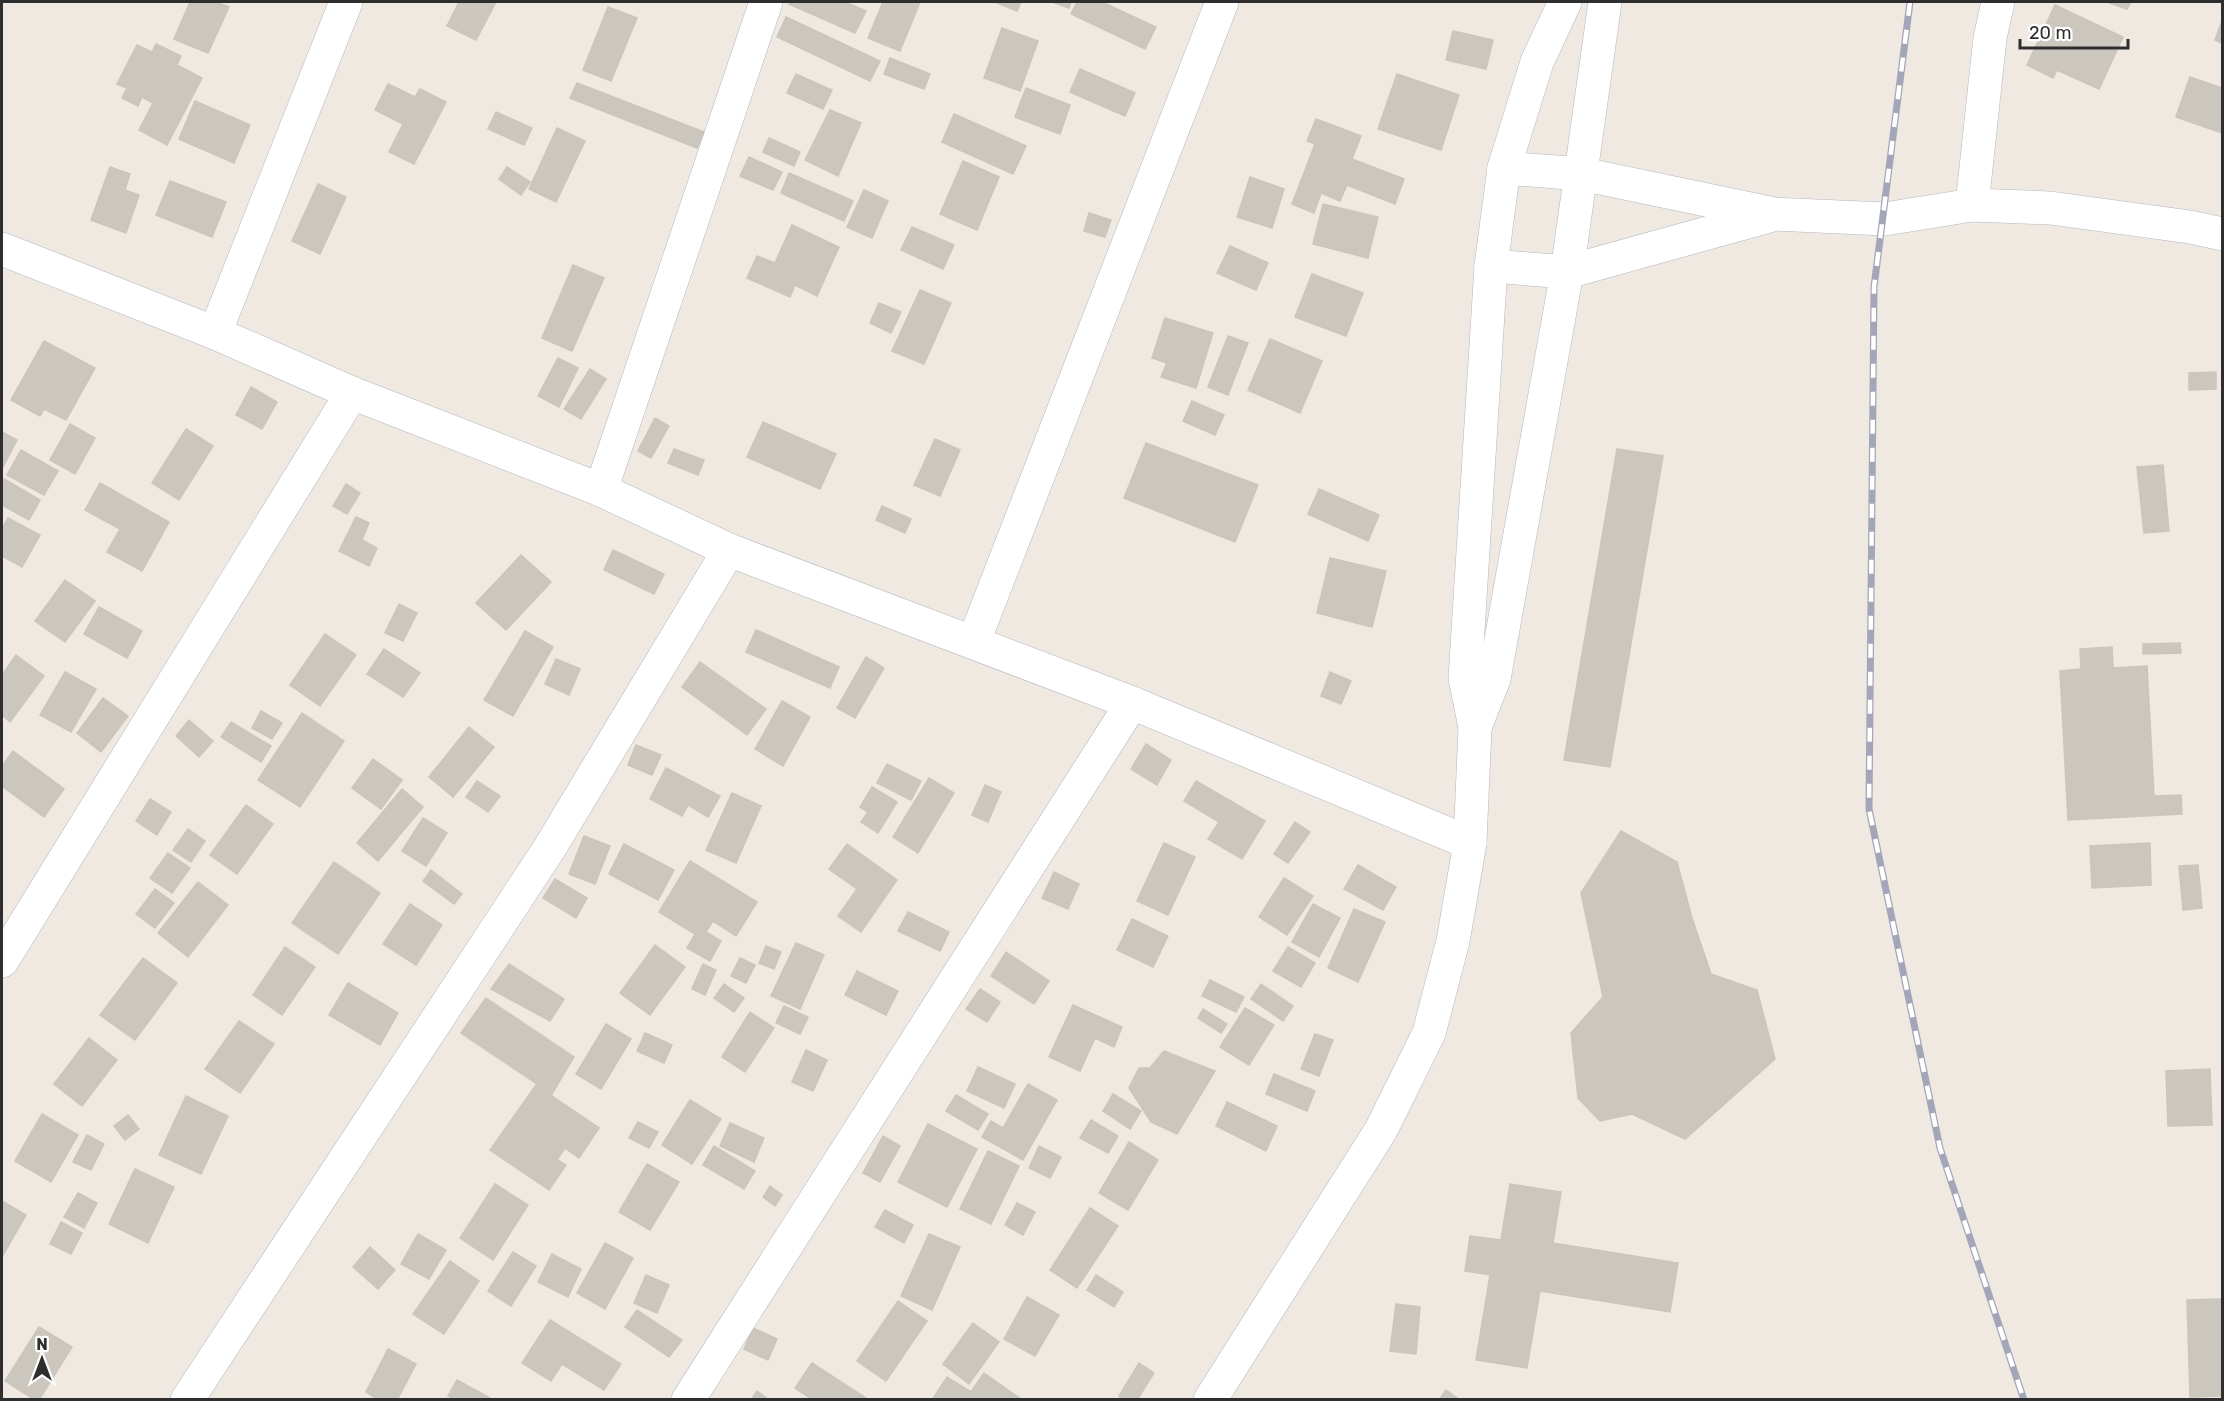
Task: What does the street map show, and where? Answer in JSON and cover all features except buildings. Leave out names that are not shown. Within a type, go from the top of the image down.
[{"type":"street","points":[[215,333],[346,2]]},
{"type":"street","points":[[601,490],[766,2]]},
{"type":"street","points":[[974,641],[1222,2]]},
{"type":"street","points":[[1210,1400],[1381,1130],[1429,1033],[1454,940],[1470,843],[1475,727],[1465,678],[1491,266],[1504,168],[1537,62],[1565,2]]},
{"type":"street","points":[[1475,727],[1494,679],[1567,272],[1605,2]]},
{"type":"street","points":[[1972,205],[1990,38],[1998,2]]},
{"type":"street","points":[[1504,168],[1582,174],[1773,214],[1885,219],[1972,205],[2050,208],[2190,227],[2223,234]]},
{"type":"street","points":[[1491,266],[1567,272],[1773,214]]},
{"type":"street","points":[[2,249],[215,333],[352,393],[601,490],[729,549],[1132,703],[1470,843]]},
{"type":"street","points":[[2,961],[352,393]]},
{"type":"street","points":[[187,1400],[549,849],[729,549]]},
{"type":"street","points":[[688,1400],[1132,703]]},
{"type":"railway","points":[[1910,2],[1874,287],[1869,809],[1940,1148],[2024,1400]]}]
